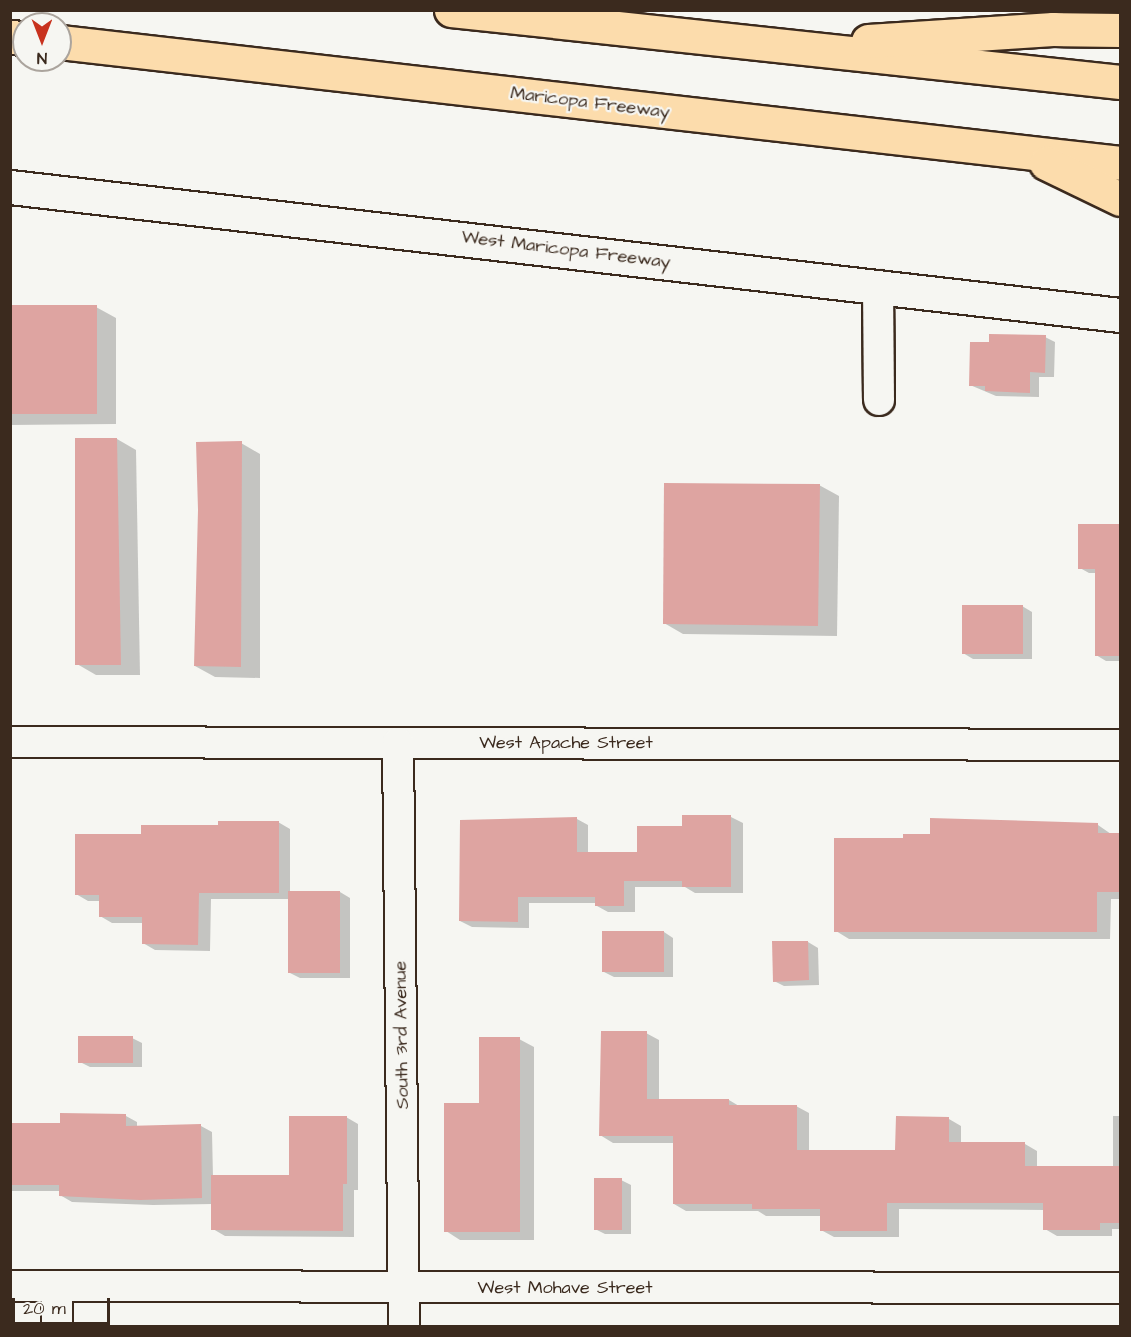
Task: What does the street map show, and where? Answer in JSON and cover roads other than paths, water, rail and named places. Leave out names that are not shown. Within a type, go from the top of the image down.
[{"type":"highway","points":[[451,10],[1120,82]]},
{"type":"highway","points":[[777,46],[1053,29],[1120,30]]},
{"type":"highway","name":"Maricopa Freeway","points":[[72,43],[1120,163]]},
{"type":"highway","points":[[1026,154],[1120,199]]},
{"type":"main road","name":"West Maricopa Freeway","points":[[10,187],[1120,315]]},
{"type":"street","points":[[878,286],[879,399]]},
{"type":"street","name":"West Apache Street","points":[[10,742],[1120,745]]},
{"type":"street","name":"South 3rd Avenue","points":[[398,743],[404,1326]]},
{"type":"street","name":"West Mohave Street","points":[[10,1286],[1120,1288]]},
{"type":"street","points":[[57,1286],[57,1326]]}]
